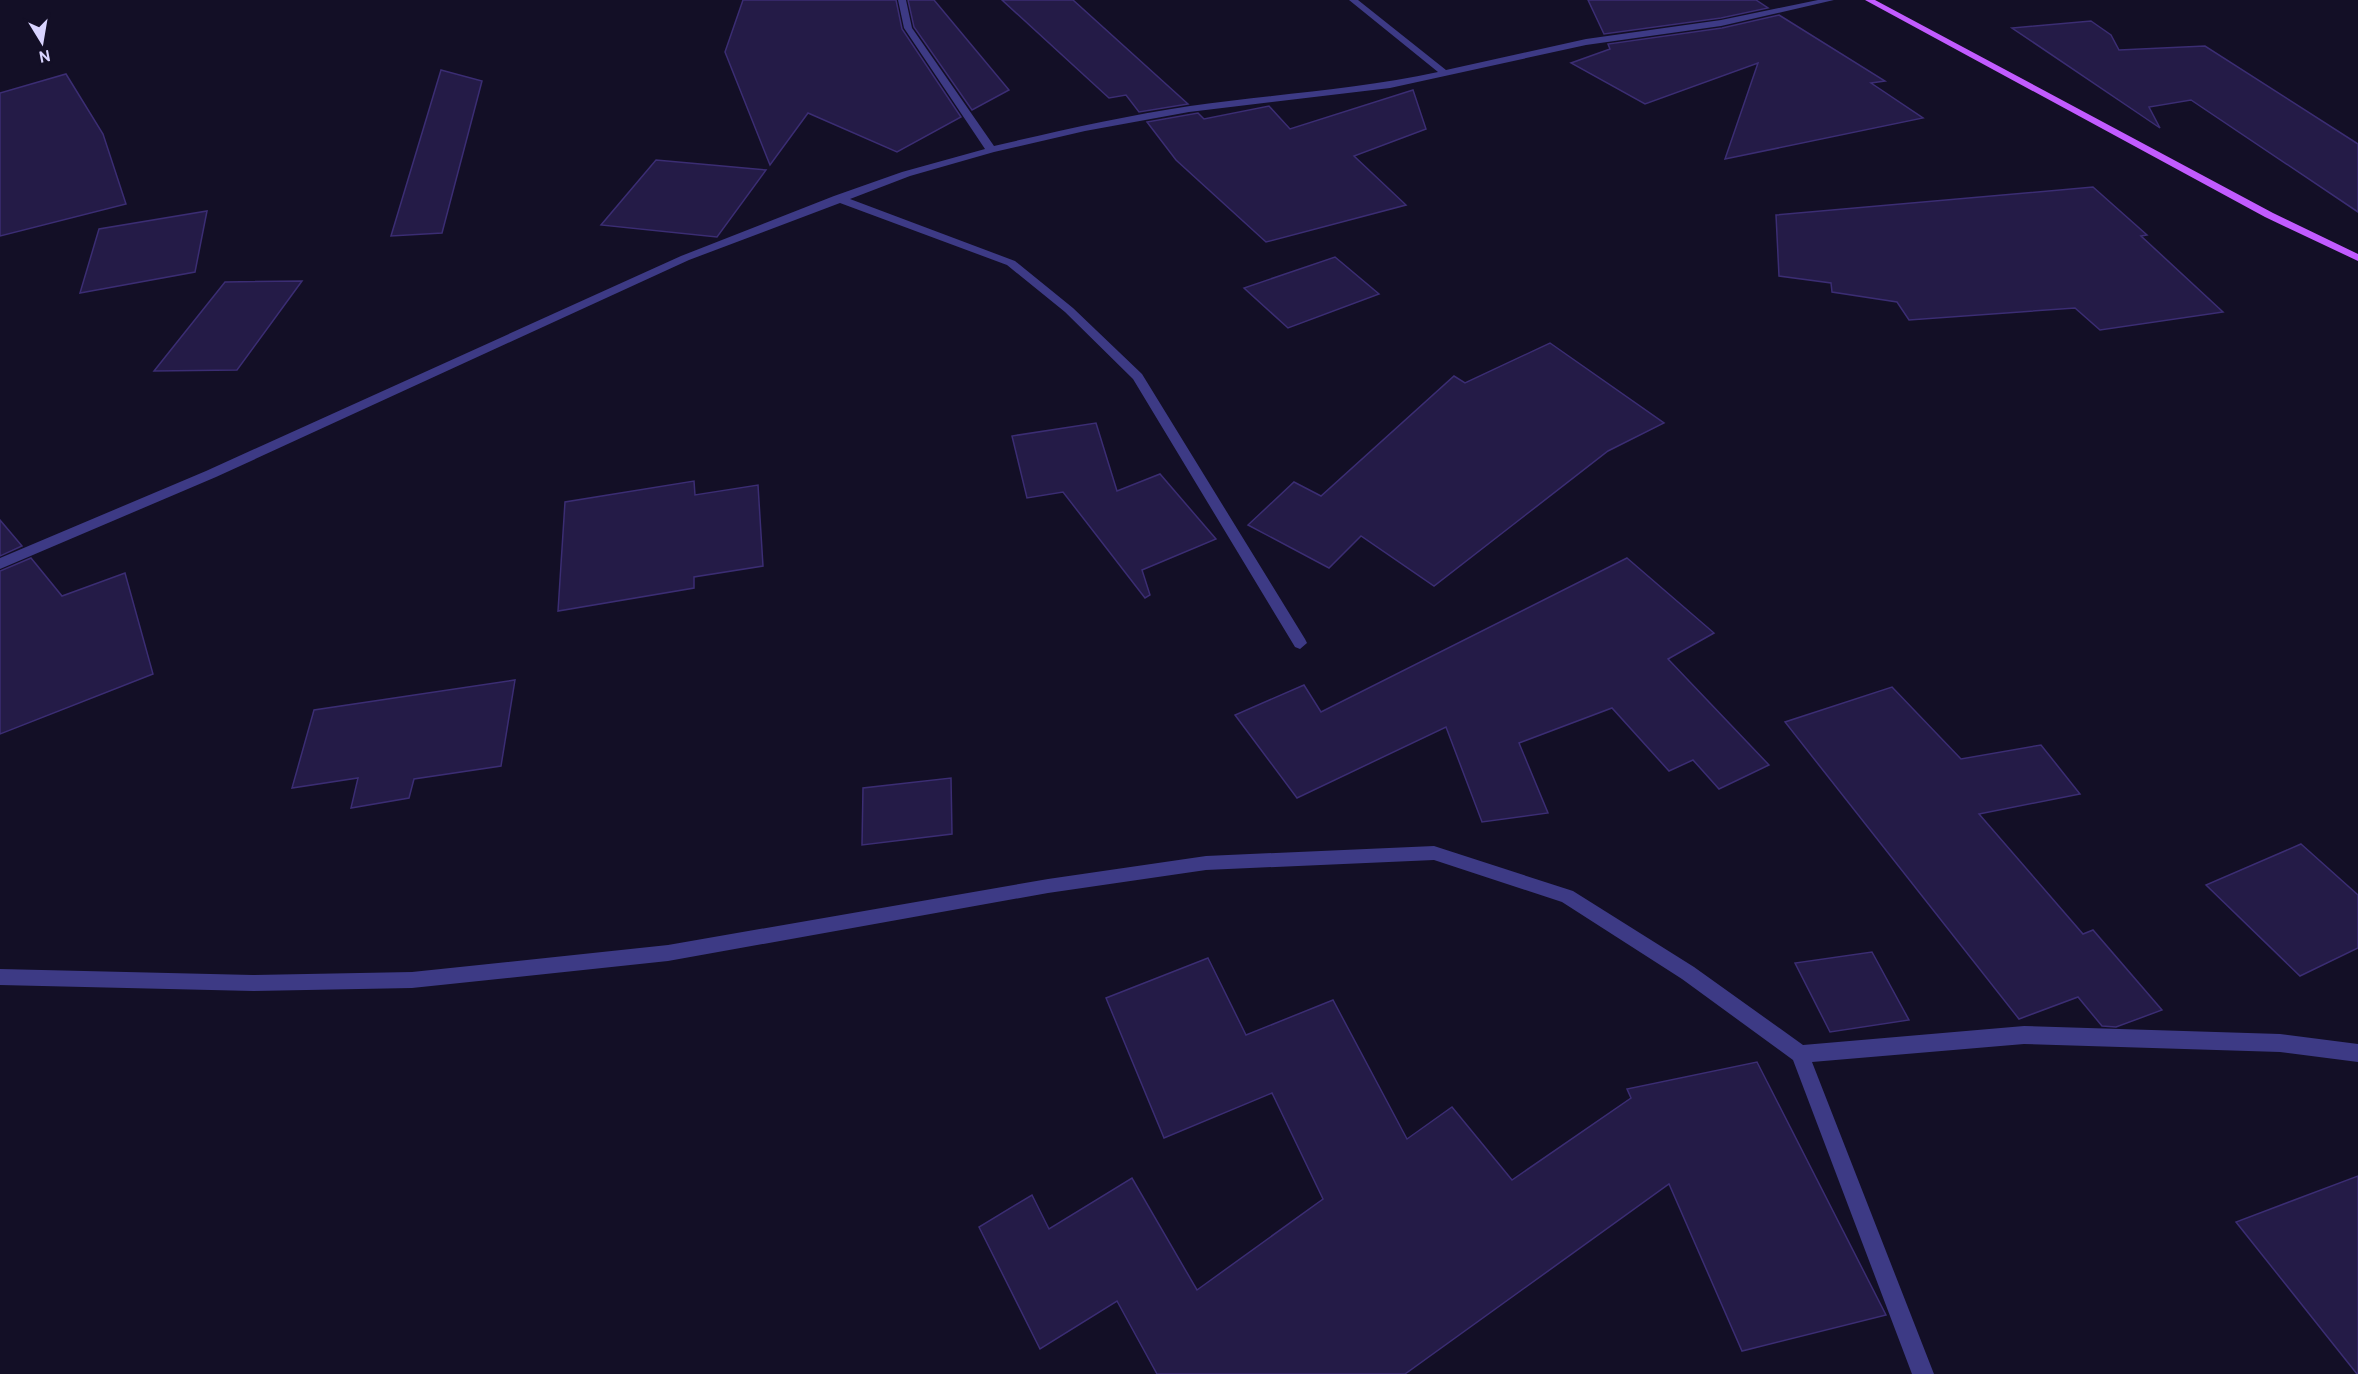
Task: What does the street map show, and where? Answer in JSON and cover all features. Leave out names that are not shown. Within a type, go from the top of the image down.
[{"type":"main road","points":[[1869,0],[2269,215],[2358,258]]},
{"type":"street","points":[[902,0],[908,28],[991,150]]},
{"type":"street","points":[[1353,0],[1446,74]]},
{"type":"street","points":[[0,564],[211,474],[685,258],[906,174],[991,150],[1189,109],[1390,85],[1586,42],[1721,23],[1830,0]]},
{"type":"street","points":[[838,198],[1011,263],[1069,310],[1138,377],[1300,643]]},
{"type":"street","points":[[0,977],[253,983],[412,980],[668,953],[1048,886],[1206,863],[1434,853],[1567,896],[1688,973],[1800,1054],[1923,1374]]},
{"type":"street","points":[[1800,1054],[2024,1035],[2280,1043],[2358,1053]]},
{"type":"building","points":[[743,0],[896,0],[902,29],[961,117],[897,152],[808,113],[770,165],[725,52]]},
{"type":"building","points":[[908,0],[934,0],[1009,90],[972,110],[914,27]]},
{"type":"building","points":[[1002,0],[1073,0],[1188,104],[1139,112],[1126,95],[1109,98]]},
{"type":"building","points":[[1588,0],[1756,0],[1768,8],[1721,18],[1604,34]]},
{"type":"building","points":[[1779,15],[1885,81],[1871,83],[1923,118],[1725,159],[1758,63],[1645,104],[1571,63],[1610,49],[1608,44],[1722,28]]},
{"type":"building","points":[[2091,21],[2111,35],[2119,50],[2205,46],[2358,144],[2358,212],[2191,100],[2149,107],[2160,128],[2012,28]]},
{"type":"building","points":[[441,70],[482,81],[442,233],[391,236]]},
{"type":"building","points":[[66,74],[103,134],[126,204],[0,236],[0,93]]},
{"type":"building","points":[[1413,90],[1426,129],[1354,156],[1406,205],[1266,242],[1176,160],[1147,122],[1198,113],[1204,119],[1269,106],[1290,129]]},
{"type":"building","points":[[656,160],[766,170],[717,237],[601,225]]},
{"type":"building","points":[[2093,187],[2147,235],[2141,236],[2223,312],[2100,330],[2075,308],[1909,320],[1897,302],[1832,292],[1831,283],[1779,276],[1776,215]]},
{"type":"building","points":[[207,211],[195,272],[80,293],[99,229]]},
{"type":"building","points":[[1335,257],[1379,294],[1288,328],[1244,288]]},
{"type":"building","points":[[302,281],[237,370],[154,371],[225,282]]},
{"type":"building","points":[[1550,343],[1664,423],[1608,451],[1434,586],[1361,536],[1329,568],[1248,525],[1294,482],[1321,496],[1454,376],[1465,383]]},
{"type":"building","points":[[1096,423],[1117,491],[1160,474],[1216,539],[1142,570],[1150,595],[1145,598],[1063,492],[1027,498],[1012,436]]},
{"type":"building","points":[[694,481],[695,495],[758,485],[763,566],[694,577],[694,588],[558,611],[565,502]]},
{"type":"building","points":[[0,520],[22,546],[0,556]]},
{"type":"building","points":[[31,558],[62,596],[125,573],[153,674],[0,734],[0,571]]},
{"type":"building","points":[[1627,558],[1714,633],[1668,659],[1769,765],[1719,789],[1693,760],[1669,771],[1612,708],[1519,743],[1548,813],[1482,822],[1446,727],[1297,798],[1235,715],[1304,685],[1321,712]]},
{"type":"building","points":[[515,680],[501,766],[414,779],[409,798],[351,808],[358,778],[292,788],[314,710]]},
{"type":"building","points":[[1892,687],[1961,759],[2041,745],[2080,794],[1979,814],[2083,934],[2093,930],[2162,1010],[2116,1027],[2102,1026],[2078,997],[2019,1019],[1785,722]]},
{"type":"building","points":[[951,778],[952,834],[862,845],[863,788]]},
{"type":"building","points":[[2301,844],[2358,895],[2358,948],[2300,976],[2206,885]]},
{"type":"building","points":[[1872,952],[1909,1020],[1830,1032],[1795,963]]},
{"type":"building","points":[[1208,958],[1246,1035],[1333,1000],[1407,1139],[1452,1107],[1512,1180],[1631,1098],[1627,1089],[1757,1062],[1886,1315],[1742,1351],[1669,1184],[1405,1374],[1157,1374],[1117,1301],[1040,1349],[979,1227],[1032,1195],[1049,1229],[1132,1178],[1197,1290],[1323,1199],[1272,1093],[1164,1138],[1106,998]]},
{"type":"building","points":[[2358,1176],[2358,1374],[2357,1374],[2236,1222]]}]
